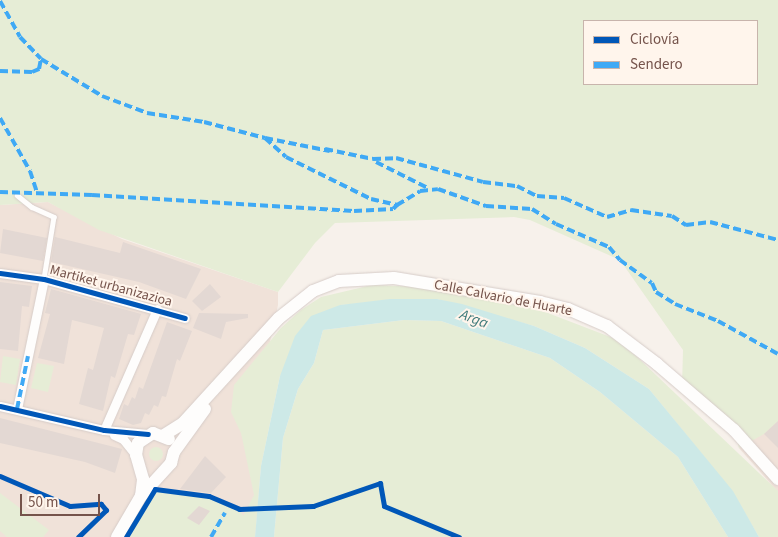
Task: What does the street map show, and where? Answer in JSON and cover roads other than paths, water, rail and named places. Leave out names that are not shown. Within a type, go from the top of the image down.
[{"type":"main road","name":"Calle Calvario de Huarte","points":[[233,372],[292,306],[313,291],[339,281],[394,278],[540,302],[589,317],[628,340],[734,430],[778,479]]},
{"type":"main road","points":[[141,496],[143,479],[137,458],[138,442],[148,434],[164,435],[182,423],[233,372]]},
{"type":"main road","points":[[116,537],[141,496],[171,462],[174,452],[233,372]]},
{"type":"main road","points":[[164,435],[171,442],[174,452]]},
{"type":"main road","points":[[137,458],[151,470],[162,470]]},
{"type":"street","name":"Martiket urbanizazioa","points":[[0,273],[44,279],[185,318]]},
{"type":"street","name":"Martiket urbanizazioa","points":[[17,409],[44,279]]},
{"type":"street","name":"Martiket urbanizazioa","points":[[104,430],[157,309]]},
{"type":"street","points":[[0,406],[104,430],[148,434]]},
{"type":"street","points":[[104,430],[123,439],[137,458]]},
{"type":"lane","points":[[17,195],[32,207],[54,217],[44,279]]},
{"type":"water","name":"Arga","points":[[390,299],[437,299],[462,304],[534,326],[585,348],[649,389],[733,491],[759,537],[728,537],[678,457],[600,392],[550,358],[441,321],[404,320],[323,330],[314,363],[298,389],[283,438],[274,537],[255,537],[261,466],[280,376],[295,336],[311,316],[340,305]]}]
